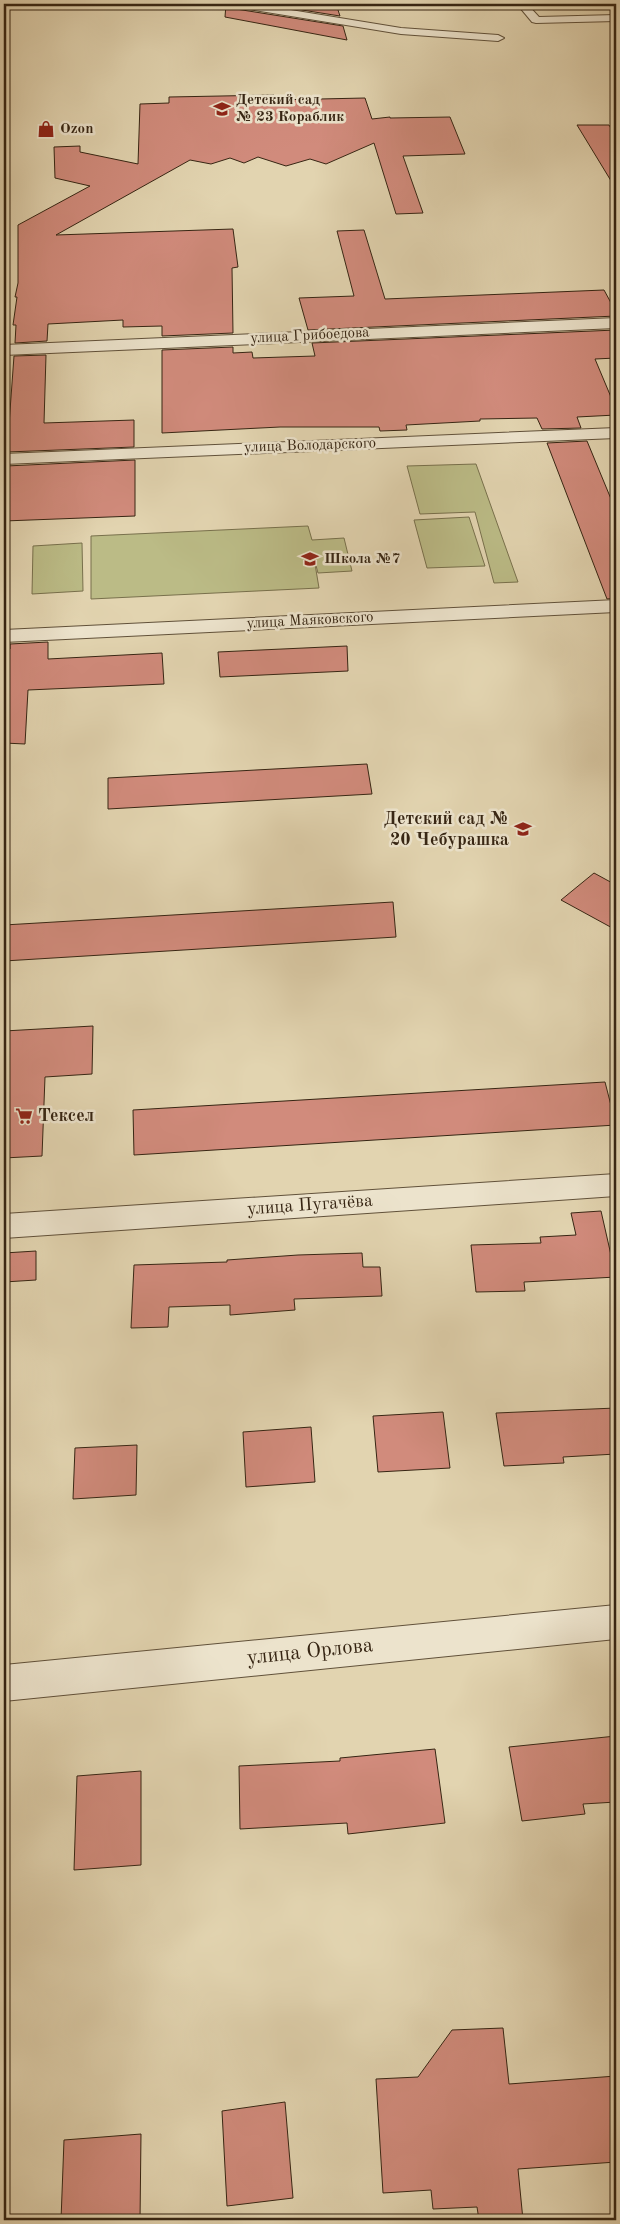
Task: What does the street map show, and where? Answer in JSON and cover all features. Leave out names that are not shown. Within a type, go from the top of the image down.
[{"type":"street","points":[[236,4],[401,31],[498,38]]},
{"type":"street","points":[[522,4],[536,20],[616,18]]},
{"type":"street","name":"улица Грибоедова","points":[[4,350],[616,323]]},
{"type":"street","name":"улица Володарского","points":[[4,459],[616,433]]},
{"type":"street","name":"улица Маяковского","points":[[4,636],[616,606]]},
{"type":"street","name":"улица Пугачёва","points":[[4,1226],[616,1185]]},
{"type":"street","name":"улица Орлова","points":[[4,1683],[616,1622]]},
{"type":"green space","points":[[476,464],[518,582],[494,583],[475,512],[420,514],[407,466]]},
{"type":"green space","points":[[469,517],[485,566],[427,568],[414,520]]},
{"type":"green space","points":[[308,526],[312,540],[344,538],[352,571],[318,573],[314,558],[319,588],[91,599],[91,536]]},
{"type":"green space","points":[[82,543],[83,591],[32,594],[33,546]]},
{"type":"building","points":[[226,4],[236,9],[343,26],[347,40],[225,17]]},
{"type":"building","points":[[264,4],[336,4],[340,16]]},
{"type":"building","points":[[274,95],[274,100],[365,98],[372,119],[390,117],[450,117],[465,154],[403,156],[423,213],[396,214],[374,143],[326,164],[310,159],[286,166],[258,157],[244,163],[230,158],[211,164],[190,160],[56,235],[233,229],[238,267],[232,268],[233,333],[162,336],[162,326],[123,327],[123,320],[48,324],[47,341],[15,343],[16,325],[13,325],[18,283],[18,225],[90,186],[55,178],[54,147],[80,146],[80,152],[138,164],[140,104],[169,103],[169,97]]},
{"type":"building","points":[[577,125],[609,125],[616,137],[616,189]]},
{"type":"building","points":[[364,230],[385,299],[604,290],[616,312],[616,316],[308,330],[299,298],[354,296],[337,231]]},
{"type":"building","points":[[616,330],[616,358],[595,359],[616,409],[616,415],[577,417],[581,428],[542,429],[537,418],[480,419],[480,421],[406,425],[407,430],[380,431],[379,427],[280,427],[162,433],[162,350],[233,347],[233,353],[252,352],[253,358],[315,356],[312,343]]},
{"type":"building","points":[[46,355],[44,423],[134,420],[134,447],[7,452],[14,356]]},
{"type":"building","points":[[587,441],[616,511],[616,598],[607,599],[547,443]]},
{"type":"building","points":[[135,460],[135,516],[4,521],[6,466]]},
{"type":"building","points":[[48,642],[48,659],[162,653],[164,684],[28,690],[25,744],[4,743],[4,649],[10,649],[10,644]]},
{"type":"building","points":[[347,646],[348,671],[220,677],[218,652]]},
{"type":"building","points":[[367,764],[372,794],[108,809],[108,778]]},
{"type":"building","points":[[594,873],[616,885],[616,930],[561,900]]},
{"type":"building","points":[[393,902],[396,937],[4,961],[4,925]]},
{"type":"building","name":"Тексел","points":[[93,1026],[92,1074],[45,1077],[42,1156],[4,1158],[4,1031]]},
{"type":"building","points":[[605,1082],[616,1125],[134,1155],[133,1110]]},
{"type":"building","points":[[601,1211],[616,1277],[524,1282],[525,1291],[476,1292],[471,1245],[541,1243],[540,1237],[576,1235],[571,1213]]},
{"type":"building","points":[[36,1251],[36,1280],[4,1282],[4,1253]]},
{"type":"building","points":[[362,1253],[363,1267],[380,1267],[382,1296],[294,1299],[295,1310],[230,1315],[230,1305],[169,1307],[168,1327],[131,1328],[134,1265],[227,1262],[227,1260],[298,1255]]},
{"type":"building","points":[[616,1408],[616,1454],[563,1457],[564,1463],[504,1466],[496,1413]]},
{"type":"building","points":[[443,1412],[450,1468],[378,1472],[373,1416]]},
{"type":"building","points":[[311,1427],[315,1482],[246,1487],[243,1432]]},
{"type":"building","points":[[137,1445],[136,1495],[73,1499],[75,1448]]},
{"type":"building","points":[[616,1736],[616,1802],[583,1804],[585,1814],[522,1821],[509,1747]]},
{"type":"building","points":[[435,1749],[445,1823],[348,1834],[347,1823],[240,1829],[239,1766],[340,1761],[340,1758]]},
{"type":"building","points":[[141,1771],[141,1865],[74,1870],[77,1776]]},
{"type":"building","points":[[503,2028],[509,2084],[616,2076],[616,2162],[518,2169],[523,2220],[479,2220],[477,2207],[433,2209],[431,2190],[383,2193],[376,2079],[418,2077],[452,2030]]},
{"type":"building","points":[[285,2102],[293,2198],[227,2206],[222,2111]]},
{"type":"building","points":[[141,2134],[140,2220],[61,2220],[64,2140]]},
{"type":"place","name":"Детский сад № 23 Кораблик","points":[[222,109]]},
{"type":"place","name":"Ozon","points":[[46,129]]},
{"type":"place","name":"Школа №7","points":[[310,559]]},
{"type":"place","name":"Детский сад № 20 Чебурашка","points":[[523,829]]},
{"type":"place","name":"Тексел","points":[[24,1116]]}]
